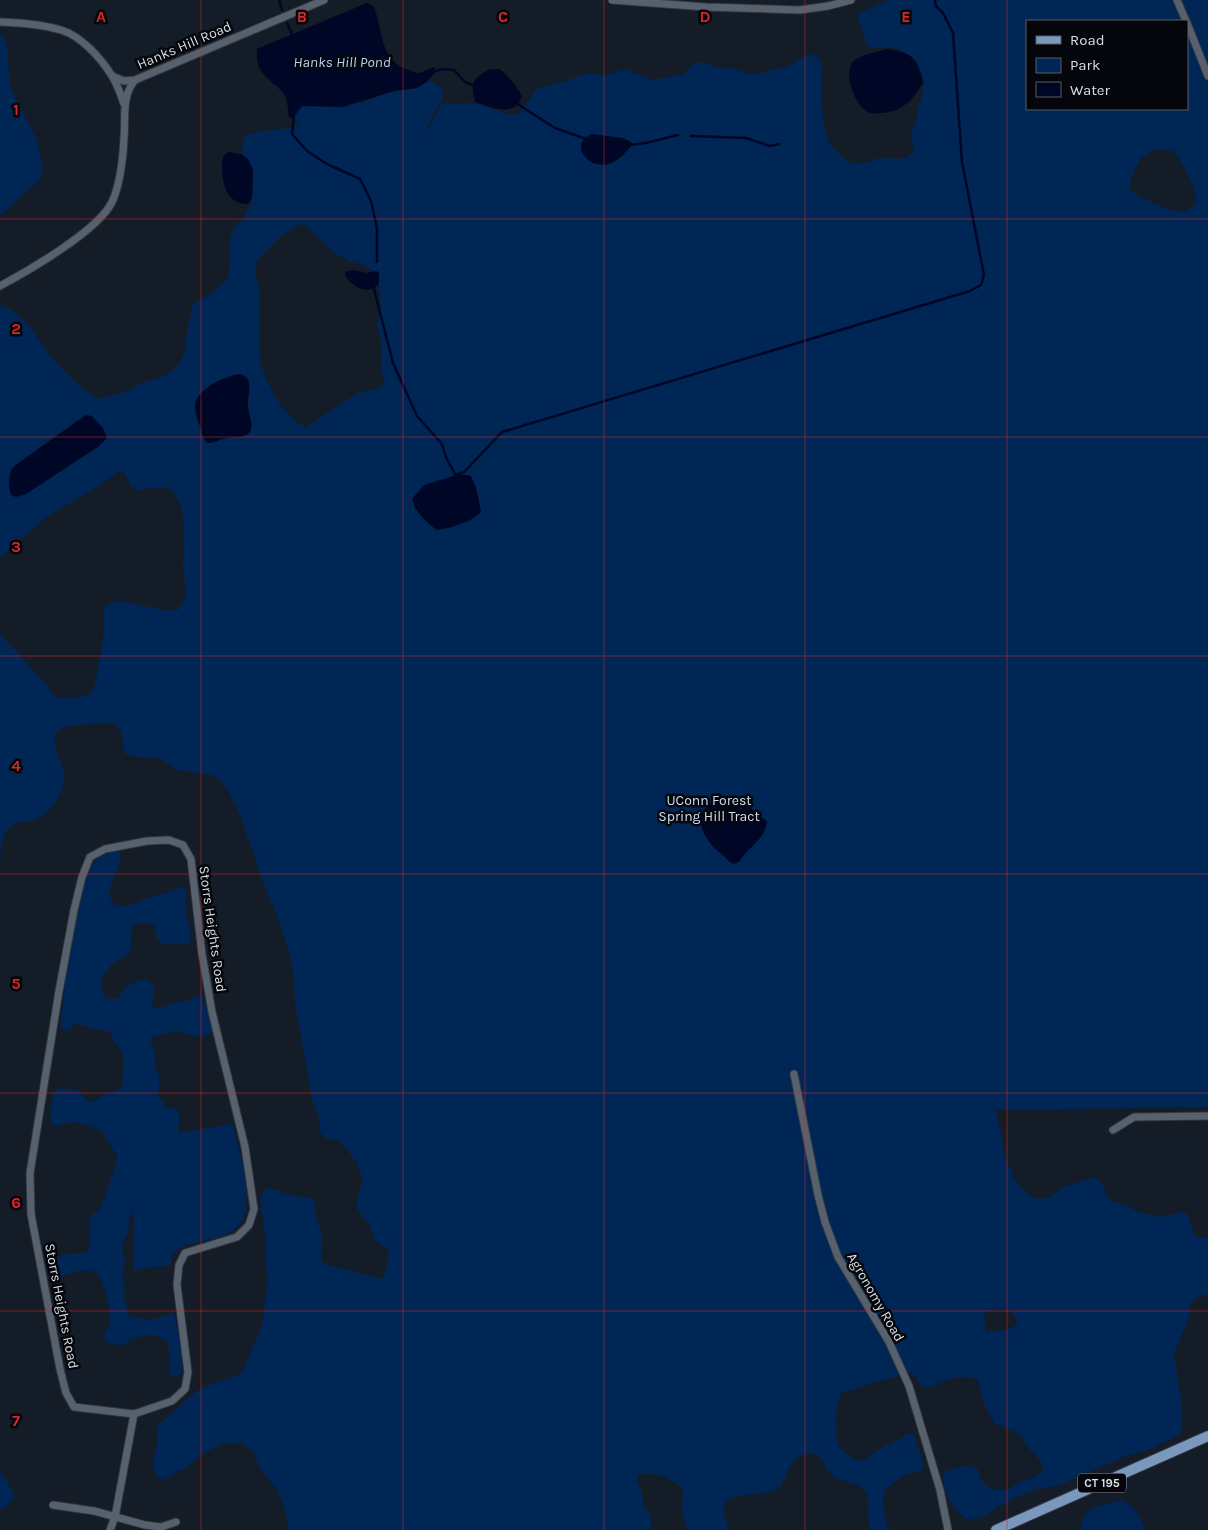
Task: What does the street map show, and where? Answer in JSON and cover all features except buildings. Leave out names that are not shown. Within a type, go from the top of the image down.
[{"type":"main road","name":"CT 195","points":[[996,1530],[1208,1436]]},
{"type":"street","name":"Hanks Hill Road","points":[[0,286],[78,237],[96,223],[112,203],[120,173],[124,139],[124,104],[127,92],[135,80],[324,0]]},
{"type":"street","points":[[612,0],[706,7],[800,10],[851,0]]},
{"type":"street","points":[[1177,0],[1185,20]]},
{"type":"street","points":[[0,22],[42,25],[70,33],[87,47],[112,76],[124,104]]},
{"type":"street","points":[[1188,27],[1208,76]]},
{"type":"street","points":[[112,76],[124,81],[135,80]]},
{"type":"street","name":"Storrs Heights Road","points":[[169,840],[183,845],[191,859],[202,954],[212,1012],[245,1147],[254,1209],[249,1225],[237,1237],[185,1253],[179,1265],[178,1285],[188,1372],[185,1389],[172,1401],[134,1414],[74,1407],[66,1393],[31,1214],[30,1173],[74,910],[82,877],[90,857],[105,848],[147,841],[169,840]]},
{"type":"street","name":"Agronomy Road","points":[[794,1074],[825,1222],[838,1257],[889,1342],[908,1386],[940,1490],[948,1530]]},
{"type":"street","points":[[1113,1130],[1134,1118],[1208,1116]]},
{"type":"street","points":[[110,1530],[115,1517],[134,1414]]},
{"type":"street","points":[[53,1505],[94,1511],[145,1525],[161,1527],[176,1522]]},
{"type":"green space","name":"UConn Forest Spring Hill Tract","points":[[888,0],[1208,0],[1208,1107],[996,1110],[1007,1165],[1011,1167],[1013,1177],[1020,1187],[1033,1197],[1038,1199],[1050,1197],[1065,1186],[1096,1178],[1101,1181],[1107,1197],[1112,1201],[1128,1206],[1138,1212],[1161,1217],[1183,1212],[1188,1215],[1194,1235],[1199,1238],[1208,1237],[1208,1294],[1196,1298],[1190,1304],[1188,1321],[1174,1353],[1182,1406],[1182,1428],[1180,1434],[1153,1448],[1126,1456],[1060,1485],[1037,1489],[1019,1496],[985,1516],[969,1520],[958,1512],[949,1500],[944,1486],[944,1472],[964,1466],[977,1468],[981,1479],[986,1485],[993,1489],[1005,1490],[1034,1477],[1043,1467],[1041,1461],[1029,1449],[1020,1434],[995,1424],[984,1404],[978,1381],[974,1377],[955,1377],[929,1388],[924,1388],[920,1385],[915,1374],[912,1375],[911,1372],[841,1393],[835,1417],[836,1435],[840,1448],[854,1460],[865,1459],[909,1433],[914,1435],[924,1466],[923,1469],[901,1477],[885,1490],[883,1498],[887,1525],[889,1529],[896,1530],[869,1530],[867,1493],[855,1485],[833,1476],[822,1459],[818,1455],[813,1454],[803,1455],[793,1461],[779,1489],[728,1499],[723,1510],[728,1530],[688,1530],[681,1509],[683,1490],[669,1479],[653,1475],[640,1474],[636,1482],[641,1489],[644,1507],[649,1513],[652,1524],[650,1530],[289,1530],[284,1506],[277,1490],[260,1468],[253,1452],[240,1443],[222,1444],[202,1454],[184,1470],[178,1471],[163,1480],[158,1477],[152,1467],[157,1446],[157,1429],[159,1424],[198,1390],[234,1377],[243,1371],[262,1325],[268,1279],[265,1263],[266,1242],[260,1198],[265,1189],[271,1188],[286,1194],[313,1199],[317,1222],[322,1232],[321,1260],[326,1264],[381,1279],[386,1271],[389,1250],[375,1241],[370,1225],[356,1207],[362,1179],[357,1163],[339,1141],[327,1139],[320,1131],[320,1119],[313,1103],[295,1004],[294,980],[290,957],[242,819],[228,790],[221,781],[212,775],[177,770],[159,758],[136,757],[125,754],[120,731],[113,724],[91,724],[62,728],[54,736],[56,753],[64,773],[63,788],[60,795],[51,808],[40,817],[31,821],[14,824],[9,828],[3,840],[0,862],[0,634],[48,686],[54,696],[66,699],[82,696],[90,694],[95,685],[103,640],[104,607],[111,603],[120,602],[160,610],[178,610],[186,592],[183,568],[183,516],[176,497],[170,489],[165,487],[135,490],[123,471],[117,472],[99,486],[45,518],[0,558],[0,305],[17,314],[30,326],[51,357],[61,368],[80,386],[99,399],[126,392],[146,381],[157,379],[172,371],[179,364],[184,354],[193,305],[211,294],[228,278],[230,239],[233,229],[244,217],[252,203],[253,180],[250,167],[242,152],[244,136],[264,131],[299,127],[293,118],[302,106],[359,103],[394,91],[417,88],[428,80],[442,87],[443,97],[425,133],[442,104],[476,104],[512,115],[522,109],[536,89],[584,74],[595,73],[605,76],[627,70],[653,80],[684,74],[694,64],[702,62],[718,68],[731,68],[758,74],[773,69],[785,68],[809,54],[818,58],[821,62],[823,123],[828,139],[835,150],[846,160],[856,164],[881,158],[905,158],[912,152],[911,132],[916,123],[924,80],[915,65],[899,49],[871,48],[867,45],[858,18],[859,13]],"holes":[[[1162,149],[1173,151],[1176,154],[1195,191],[1194,206],[1183,211],[1176,212],[1130,191],[1132,178],[1140,160],[1145,155]],[[301,224],[306,225],[334,253],[349,261],[366,266],[378,276],[381,304],[377,326],[381,342],[381,369],[384,380],[381,388],[359,392],[306,427],[297,423],[281,406],[260,364],[260,294],[255,271],[257,260],[281,236]],[[250,387],[248,406],[251,423],[249,434],[205,442],[196,417],[195,405]],[[76,421],[99,446],[49,478],[32,453]],[[1010,1310],[1018,1322],[1012,1328],[986,1332],[984,1311]]]},
{"type":"green space","points":[[0,33],[7,42],[10,87],[37,140],[43,173],[36,184],[0,215]]},
{"type":"green space","points":[[111,852],[118,852],[120,854],[120,861],[110,888],[112,900],[117,906],[134,904],[183,886],[186,894],[186,914],[191,939],[190,943],[187,944],[163,944],[157,938],[154,924],[135,924],[132,931],[129,955],[119,959],[105,973],[102,983],[104,994],[107,999],[116,999],[129,985],[136,981],[148,980],[153,986],[152,1006],[159,1008],[197,996],[203,996],[212,1030],[210,1034],[199,1037],[175,1031],[155,1036],[150,1040],[155,1053],[156,1069],[160,1079],[158,1096],[163,1102],[164,1108],[176,1108],[178,1111],[180,1120],[177,1133],[233,1124],[243,1166],[246,1189],[246,1208],[241,1223],[231,1232],[219,1237],[181,1248],[173,1254],[171,1265],[134,1270],[134,1208],[129,1219],[128,1233],[122,1245],[125,1262],[122,1280],[129,1316],[156,1319],[173,1313],[182,1353],[180,1374],[174,1377],[169,1368],[170,1354],[167,1342],[159,1336],[148,1335],[132,1339],[121,1346],[105,1342],[104,1337],[110,1323],[109,1311],[104,1287],[95,1272],[74,1272],[53,1278],[49,1274],[48,1263],[50,1260],[72,1253],[83,1253],[88,1250],[90,1244],[90,1219],[100,1209],[118,1157],[101,1130],[75,1122],[55,1126],[50,1120],[53,1095],[58,1088],[78,1090],[87,1100],[92,1102],[123,1085],[123,1053],[114,1042],[111,1032],[90,1028],[77,1023],[69,1030],[64,1031],[61,1027],[65,980],[85,879],[97,859]]},
{"type":"green space","points":[[0,1472],[13,1491],[14,1497],[7,1506],[0,1510]]},
{"type":"green space","points":[[1122,1500],[1130,1505],[1142,1521],[1145,1530],[1082,1530],[1084,1516],[1089,1511],[1101,1505]]},
{"type":"water","name":"Hanks Hill Pond","points":[[367,3],[374,7],[386,51],[391,58],[397,64],[416,73],[435,67],[435,72],[427,82],[417,88],[394,91],[343,107],[302,106],[293,118],[289,117],[284,94],[264,76],[258,65],[257,49]]},
{"type":"water","points":[[887,49],[903,52],[913,58],[919,68],[923,83],[911,100],[901,108],[889,112],[870,113],[864,110],[855,97],[849,72],[855,60],[870,53]]},
{"type":"water","points":[[488,70],[501,70],[506,74],[522,96],[516,106],[502,109],[475,102],[473,87],[475,80]]},
{"type":"water","points":[[592,134],[623,138],[631,142],[632,145],[617,160],[607,164],[598,164],[591,162],[582,151],[581,144],[585,138]]},
{"type":"water","points":[[228,152],[241,154],[248,159],[253,170],[252,198],[248,204],[235,201],[225,187],[222,161]]},
{"type":"water","points":[[354,270],[366,273],[377,271],[379,273],[379,283],[370,289],[361,289],[345,275],[345,272]]},
{"type":"water","points":[[238,374],[244,375],[249,382],[248,406],[251,430],[244,436],[208,443],[202,435],[196,414],[195,406],[197,400],[205,389]]},
{"type":"water","points":[[86,415],[92,416],[103,428],[107,438],[99,446],[26,494],[16,497],[11,495],[9,481],[13,467]]},
{"type":"water","points":[[460,474],[471,476],[476,487],[481,512],[467,521],[437,530],[418,512],[412,499],[424,485]]},
{"type":"water","points":[[734,800],[747,802],[756,814],[767,821],[766,828],[760,838],[740,861],[734,864],[714,848],[703,830],[701,817],[703,811],[711,804]]},
{"type":"waterway","points":[[279,0],[282,10]]},
{"type":"waterway","points":[[455,475],[464,472],[502,432],[970,291],[981,285],[984,275],[962,162],[953,33],[943,13],[936,6],[935,0]]},
{"type":"waterway","points":[[287,23],[292,34]]},
{"type":"waterway","points":[[432,72],[442,69],[454,70],[465,82],[475,86]]},
{"type":"waterway","points":[[516,103],[555,128],[586,139]]},
{"type":"waterway","points":[[294,115],[292,134],[307,151],[327,164],[360,179],[371,201],[377,228],[377,262]]},
{"type":"waterway","points":[[629,145],[678,135]]},
{"type":"waterway","points":[[691,136],[746,138],[770,146],[779,144]]},
{"type":"waterway","points":[[373,285],[393,363],[417,416],[442,444],[455,474]]}]
